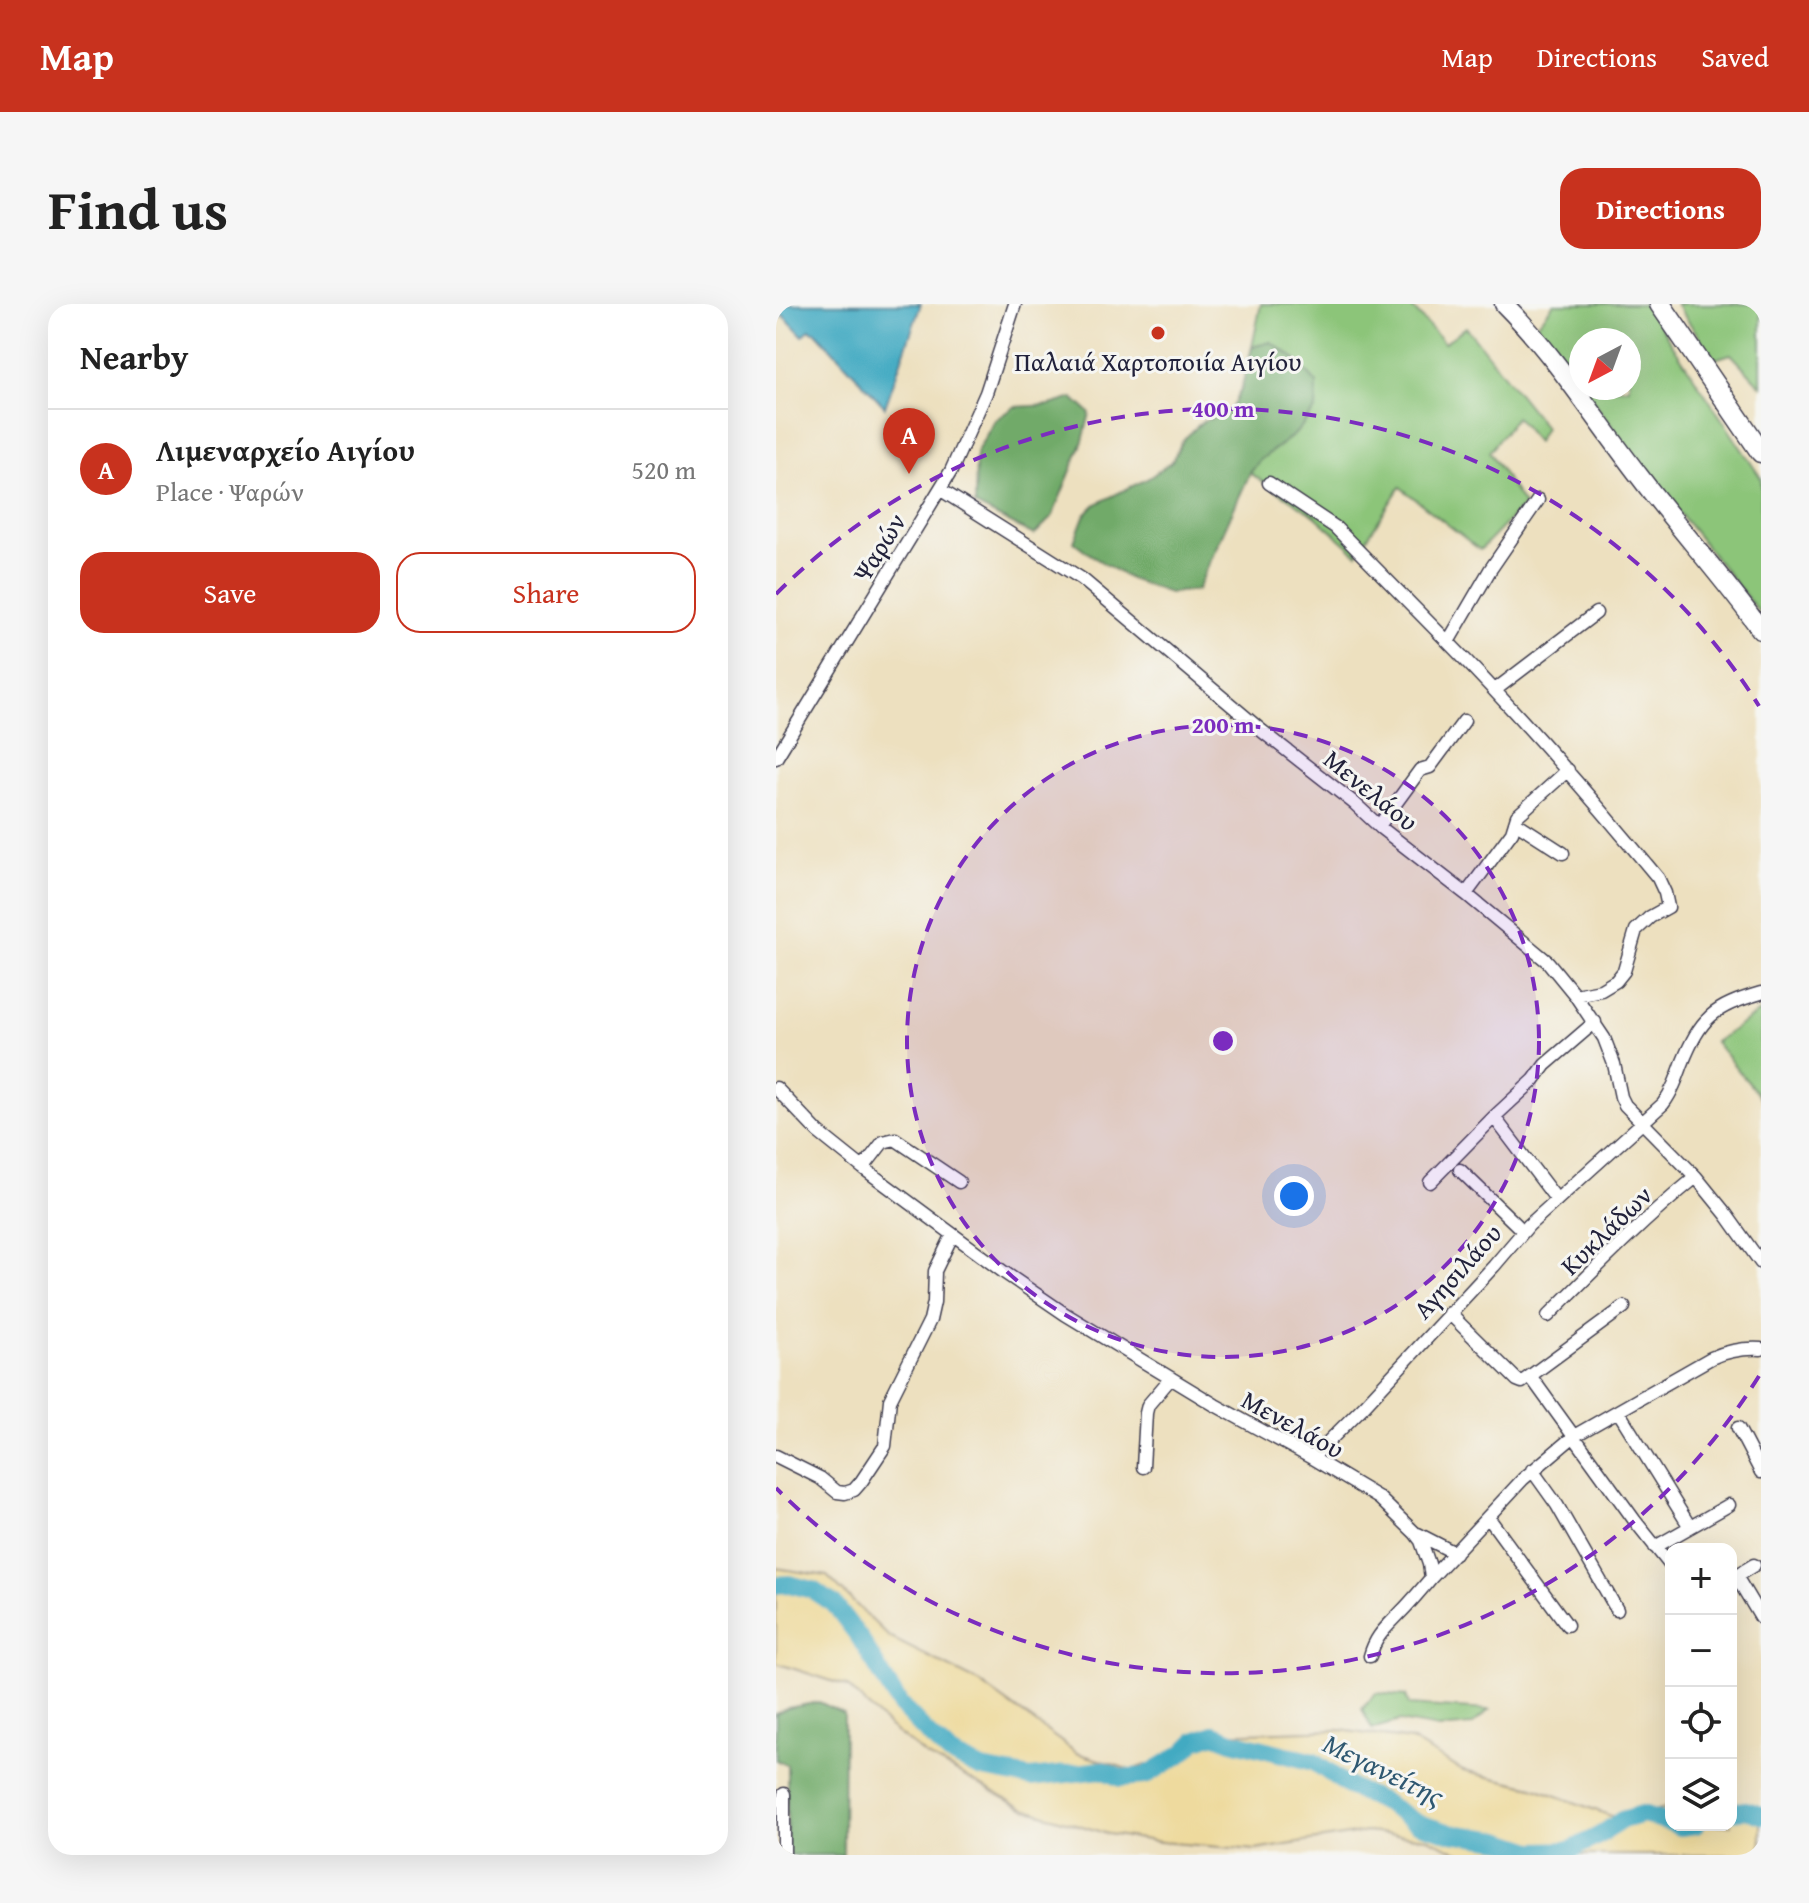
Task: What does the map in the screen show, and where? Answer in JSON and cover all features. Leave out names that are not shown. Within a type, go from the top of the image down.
[{"type":"main road","points":[[1504,304],[1541,344],[1641,478],[1761,630]]},
{"type":"main road","points":[[1660,304],[1761,452]]},
{"type":"street","name":"Ψαρών","points":[[776,758],[941,490],[982,404],[1015,304]]},
{"type":"street","points":[[1269,483],[1335,527],[1495,690],[1568,770],[1658,878],[1668,907],[1636,930],[1622,975],[1606,988],[1575,995]]},
{"type":"street","name":"Μενελάου","points":[[941,490],[1082,579],[1262,731],[1548,962],[1595,1022],[1611,1052],[1621,1097],[1633,1115],[1643,1121],[1696,1177],[1760,1257]]},
{"type":"street","points":[[1448,642],[1490,570],[1538,500]]},
{"type":"street","points":[[1495,690],[1596,613]]},
{"type":"street","points":[[1379,826],[1420,770],[1430,767],[1464,721]]},
{"type":"street","points":[[1466,894],[1513,831],[1518,816],[1568,770]]},
{"type":"street","points":[[1515,822],[1563,853]]},
{"type":"street","name":"Αγησιλάου","points":[[1312,1458],[1363,1407],[1523,1231],[1667,1098],[1691,1042],[1709,1017],[1733,1001],[1761,993]]},
{"type":"street","points":[[1430,1182],[1534,1080],[1545,1065],[1595,1022]]},
{"type":"street","name":"Μενελάου","points":[[776,1088],[818,1132],[863,1168],[952,1236],[1065,1314],[1215,1405],[1379,1498],[1415,1533],[1426,1552],[1431,1578]]},
{"type":"street","points":[[1494,1117],[1557,1200]]},
{"type":"street","points":[[863,1168],[883,1142],[895,1139],[959,1182]]},
{"type":"street","points":[[1460,1170],[1523,1231]]},
{"type":"street","name":"Κυκλάδων","points":[[1548,1316],[1654,1211],[1696,1177]]},
{"type":"street","points":[[776,1456],[820,1478],[837,1492],[854,1490],[861,1482],[885,1446],[890,1400],[930,1320],[935,1271],[952,1236]]},
{"type":"street","points":[[1449,1313],[1522,1382],[1624,1307]]},
{"type":"street","points":[[1370,1656],[1387,1624],[1399,1615],[1532,1470],[1574,1436],[1716,1355],[1733,1350],[1761,1349]]},
{"type":"street","points":[[1531,1377],[1665,1559]]},
{"type":"street","points":[[1143,1467],[1148,1405],[1171,1378]]},
{"type":"street","points":[[1618,1411],[1690,1527]]},
{"type":"street","points":[[1738,1428],[1755,1445],[1761,1472]]},
{"type":"street","points":[[1532,1470],[1557,1505],[1617,1610]]},
{"type":"street","points":[[1655,1547],[1729,1505]]},
{"type":"street","points":[[1488,1517],[1567,1625]]},
{"type":"street","points":[[1415,1533],[1455,1553]]},
{"type":"street","points":[[1737,1575],[1754,1565]]},
{"type":"street","points":[[1737,1582],[1761,1618]]},
{"type":"street","points":[[784,1794],[784,1855]]},
{"type":"green space","points":[[1261,304],[1409,304],[1444,343],[1466,327],[1545,427],[1537,442],[1516,417],[1489,452],[1524,505],[1480,550],[1400,487],[1357,554],[1315,516],[1250,473],[1260,460],[1295,434],[1271,342],[1252,347]]},
{"type":"green space","points":[[1554,304],[1645,304],[1761,478],[1761,615],[1592,400],[1641,400],[1641,328],[1569,328],[1569,369],[1537,325]]},
{"type":"green space","points":[[1676,304],[1761,304],[1761,386],[1731,354],[1715,359]]},
{"type":"green space","points":[[1271,342],[1293,357],[1317,383],[1316,409],[1295,434],[1260,460],[1250,473],[1197,590],[1169,593],[1130,579],[1074,542],[1084,516],[1096,504],[1149,478],[1172,461],[1183,440],[1203,421],[1228,413],[1241,390],[1252,347]]},
{"type":"green space","points":[[1073,398],[1090,413],[1083,441],[1052,517],[1034,535],[975,505],[976,453],[995,420],[1014,407],[1050,405]]},
{"type":"green space","points":[[1761,1011],[1761,1098],[1715,1042]]},
{"type":"green space","points":[[1376,1693],[1406,1696],[1409,1705],[1489,1710],[1472,1725],[1439,1728],[1399,1721],[1372,1729],[1362,1709]]},
{"type":"green space","points":[[819,1702],[844,1714],[843,1855],[787,1855],[787,1765],[776,1760],[776,1714],[788,1708]]},
{"type":"sand","points":[[776,1568],[827,1576],[889,1637],[979,1682],[1077,1753],[1131,1770],[1183,1753],[1214,1734],[1340,1730],[1411,1740],[1463,1771],[1533,1787],[1622,1820],[1665,1808],[1665,1831],[1737,1831],[1737,1818],[1761,1813],[1761,1855],[1464,1855],[1428,1838],[1366,1832],[1256,1850],[1108,1834],[1023,1808],[927,1756],[887,1725],[847,1686],[776,1663]]},
{"type":"water","points":[[776,304],[921,304],[885,407],[815,331],[810,329],[803,336],[783,315],[776,320]]},
{"type":"waterway","name":"Μεγανείτης","points":[[776,1585],[789,1584],[813,1590],[834,1604],[859,1637],[900,1705],[950,1754],[982,1769],[1031,1778],[1102,1770],[1120,1778],[1145,1776],[1183,1753],[1195,1741],[1214,1734],[1314,1762],[1348,1786],[1385,1803],[1417,1823],[1451,1833],[1500,1840],[1533,1851],[1571,1850],[1622,1820],[1643,1814],[1665,1821]]},
{"type":"waterway","name":"Μεγανείτης","points":[[1737,1811],[1746,1810],[1761,1815]]},
{"type":"place","name":"Παλαιά Χαρτοποιία Αιγίου","points":[[1158,333]]},
{"type":"place","name":"Λιμεναρχείο Αιγίου","points":[[909,474]]}]
